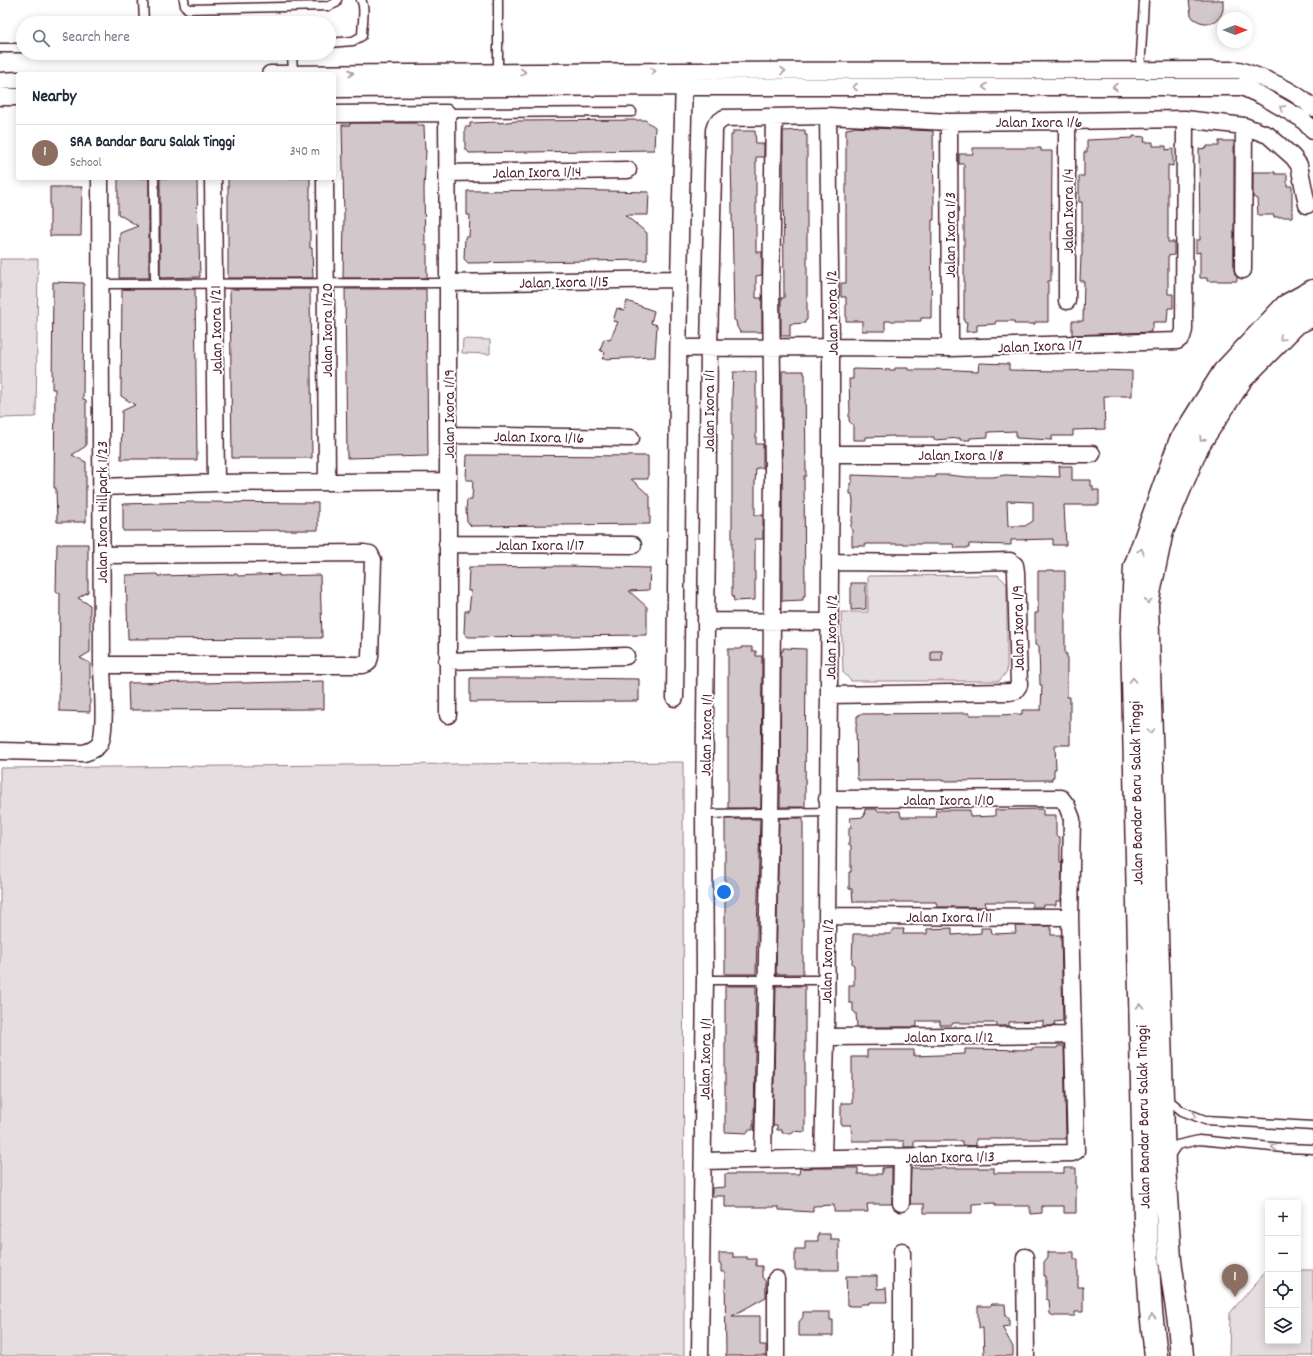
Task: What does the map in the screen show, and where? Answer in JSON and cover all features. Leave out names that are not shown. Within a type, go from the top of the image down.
[{"type":"main road","name":"Jalan Bandar Baru Salak Tinggi","points":[[1156,1356],[1151,1312],[1145,1219],[1132,633],[1135,567],[1180,442],[1224,372],[1286,306],[1313,291]]},
{"type":"main road","name":"Jalan Bandar Baru Salak Tinggi","points":[[1182,1356],[1170,1260],[1164,1165],[1147,603],[1162,531],[1198,445],[1242,378],[1296,323],[1313,315]]},
{"type":"street","points":[[336,89],[684,79],[1139,70],[1239,70],[1262,77],[1280,86],[1305,100],[1313,108]]},
{"type":"street","points":[[336,74],[498,72],[684,79],[1142,87],[1242,87],[1262,96],[1302,120],[1313,131]]},
{"type":"street","points":[[675,698],[679,280],[684,79]]},
{"type":"street","points":[[0,81],[16,80]]},
{"type":"street","points":[[0,97],[16,97]]},
{"type":"street","points":[[336,114],[446,113]]},
{"type":"street","name":"Jalan Ixora 1/19","points":[[446,113],[448,283],[448,715]]},
{"type":"street","name":"Jalan Ixora 1/6","points":[[724,118],[828,116],[949,122],[1186,119],[1244,126],[1268,135],[1293,157],[1299,165],[1306,205]]},
{"type":"street","name":"Jalan Ixora 1/2","points":[[823,1158],[826,1037],[831,562],[832,347],[828,116]]},
{"type":"street","points":[[763,1159],[770,813],[773,472],[771,347],[774,117]]},
{"type":"street","name":"Jalan Ixora 1/1","points":[[700,1356],[706,980],[704,814],[709,348],[714,130],[716,124],[724,118]]},
{"type":"street","name":"Jalan Ixora 1/7","points":[[679,348],[950,348],[1177,341],[1182,337],[1184,330],[1186,119]]},
{"type":"street","name":"Jalan Ixora 1/4","points":[[1066,121],[1067,301]]},
{"type":"street","name":"Jalan Ixora 1/3","points":[[949,122],[950,348]]},
{"type":"street","points":[[1243,270],[1244,126]]},
{"type":"street","name":"Jalan Ixora 1/14","points":[[446,173],[628,170]]},
{"type":"street","name":"Jalan Ixora Hillpark 1/23","points":[[0,751],[84,753],[93,750],[99,745],[103,733],[100,180]]},
{"type":"street","name":"Jalan Ixora 1/21","points":[[213,180],[216,483]]},
{"type":"street","name":"Jalan Ixora 1/20","points":[[325,180],[327,482]]},
{"type":"street","name":"Jalan Ixora 1/15","points":[[448,283],[679,280]]},
{"type":"street","name":"Jalan Ixora 1/16","points":[[448,434],[631,438]]},
{"type":"street","name":"Jalan Ixora 1/8","points":[[831,454],[1092,454]]},
{"type":"street","points":[[101,487],[216,483],[447,482]]},
{"type":"street","name":"Jalan Ixora 1/17","points":[[447,544],[633,545]]},
{"type":"street","points":[[102,555],[364,553],[370,554],[373,560],[370,657],[368,663],[363,665],[102,666]]},
{"type":"street","name":"Jalan Ixora 1/9","points":[[829,695],[1009,692],[1015,691],[1019,685],[1015,564],[1010,561],[931,563],[831,562]]},
{"type":"street","points":[[707,621],[830,622]]},
{"type":"street","points":[[447,660],[626,656]]},
{"type":"street","name":"Jalan Ixora 1/10","points":[[828,806],[1060,798],[1067,806],[1072,819],[1070,917]]},
{"type":"street","name":"Jalan Ixora 1/11","points":[[827,916],[1070,917]]},
{"type":"street","points":[[1070,917],[1072,1036]]},
{"type":"street","name":"Jalan Ixora 1/12","points":[[826,1037],[1072,1036]]},
{"type":"street","name":"Jalan Ixora 1/13","points":[[703,1161],[1072,1153],[1076,1151],[1072,1036]]},
{"type":"street","points":[[900,1203],[902,1157]]},
{"type":"street","points":[[902,1251],[902,1356]]},
{"type":"street","points":[[1026,1257],[1026,1356]]},
{"type":"street","points":[[776,1279],[776,1356]]},
{"type":"lane","points":[[143,0],[144,16]]},
{"type":"lane","points":[[184,0],[185,6],[188,9],[329,6],[336,3],[337,0]]},
{"type":"lane","points":[[336,42],[353,41],[362,36],[364,4],[361,0]]},
{"type":"lane","points":[[498,0],[498,72]]},
{"type":"lane","points":[[1142,87],[1139,70],[1144,0]]},
{"type":"lane","points":[[0,48],[16,48]]},
{"type":"lane","points":[[292,60],[293,72]]},
{"type":"lane","points":[[446,113],[632,112]]},
{"type":"lane","points":[[154,180],[155,284]]},
{"type":"lane","points":[[100,284],[448,283]]},
{"type":"lane","points":[[704,814],[770,813],[828,806]]},
{"type":"lane","points":[[706,980],[826,980]]},
{"type":"lane","points":[[1162,1094],[1182,1111],[1205,1120],[1313,1126]]},
{"type":"lane","points":[[1164,1165],[1177,1145],[1199,1140],[1283,1148],[1313,1149]]},
{"type":"shaded area","points":[[0,259],[38,259],[36,417],[0,418]]},
{"type":"shaded area","points":[[463,339],[490,340],[490,354],[462,353]]},
{"type":"shaded area","points":[[998,575],[1007,584],[1007,672],[999,681],[851,681],[843,672],[841,612],[868,612],[868,576]]},
{"type":"shaded area","points":[[683,762],[684,1356],[0,1356],[0,768]]},
{"type":"shaded area","points":[[1301,1270],[1313,1270],[1313,1356],[1229,1356],[1230,1313],[1265,1272],[1265,1344],[1301,1344]]},
{"type":"building","points":[[1189,0],[1223,0],[1222,12],[1217,12],[1217,20],[1211,23],[1200,22],[1194,19],[1191,15]]},
{"type":"building","points":[[645,120],[655,127],[654,150],[469,153],[465,148],[465,127],[470,127],[470,123],[499,123],[516,121]]},
{"type":"building","points":[[350,123],[417,123],[417,125],[424,125],[426,150],[424,189],[427,278],[343,278],[344,215],[342,125],[350,125]]},
{"type":"building","points":[[854,127],[933,131],[934,220],[932,220],[931,318],[921,318],[921,321],[885,321],[885,331],[862,331],[862,321],[846,321],[846,297],[841,297],[841,283],[846,283],[846,129]]},
{"type":"building","points":[[805,130],[805,135],[807,135],[807,320],[805,323],[790,324],[790,336],[781,336],[781,298],[784,298],[783,131]]},
{"type":"building","points":[[733,131],[755,131],[756,144],[764,144],[764,157],[756,157],[756,252],[762,252],[762,275],[756,276],[756,298],[762,298],[762,332],[740,332],[736,321],[734,320],[731,154],[731,135],[733,135]]},
{"type":"building","points":[[1133,136],[1145,137],[1144,142],[1153,142],[1153,146],[1166,146],[1166,150],[1173,149],[1173,166],[1168,165],[1168,242],[1174,242],[1174,255],[1168,256],[1168,294],[1173,294],[1173,308],[1168,308],[1167,322],[1153,322],[1151,332],[1072,335],[1072,321],[1083,321],[1084,281],[1080,281],[1082,256],[1082,202],[1079,202],[1079,176],[1084,176],[1084,152],[1087,152],[1087,140],[1133,138]]},
{"type":"building","points":[[1219,141],[1234,141],[1234,270],[1237,281],[1207,281],[1207,278],[1200,278],[1200,252],[1196,253],[1196,240],[1200,240],[1199,149],[1207,148],[1207,146],[1219,146]]},
{"type":"building","points":[[973,148],[1041,148],[1041,151],[1052,151],[1051,281],[1048,281],[1048,322],[1035,322],[1035,324],[1014,324],[1014,321],[996,321],[995,324],[977,325],[977,331],[966,332],[967,322],[964,322],[964,164],[959,164],[959,154],[973,154]]},
{"type":"building","points":[[1253,172],[1275,172],[1275,174],[1287,174],[1287,186],[1292,186],[1292,217],[1258,215],[1257,199],[1253,197]]},
{"type":"building","points":[[118,180],[149,180],[149,278],[119,278],[120,233],[138,226],[118,214]]},
{"type":"building","points":[[160,180],[197,180],[200,277],[160,278]]},
{"type":"building","points":[[228,180],[310,180],[310,248],[312,248],[313,278],[228,278]]},
{"type":"building","points":[[50,187],[82,187],[81,236],[50,236]]},
{"type":"building","points":[[566,190],[649,192],[648,215],[625,215],[647,233],[647,260],[468,263],[464,259],[465,237],[469,237],[470,215],[467,215],[467,191]]},
{"type":"building","points":[[53,282],[84,283],[83,399],[86,400],[86,446],[72,455],[86,462],[86,522],[57,522],[56,488],[54,488],[55,389],[52,389]]},
{"type":"building","points":[[122,289],[195,289],[197,460],[121,459],[122,411],[135,405],[121,396]]},
{"type":"building","points":[[230,289],[310,289],[312,458],[232,458]]},
{"type":"building","points":[[345,289],[426,289],[428,456],[347,458]]},
{"type":"building","points":[[627,301],[654,311],[651,323],[657,325],[655,357],[602,359],[605,353],[600,350],[604,339],[610,340],[618,322],[613,321],[617,308],[624,311]]},
{"type":"building","points":[[979,363],[1009,364],[1009,370],[1132,371],[1132,396],[1104,396],[1105,429],[1073,430],[1073,436],[1052,436],[1052,440],[1016,438],[1016,431],[988,432],[988,437],[970,438],[970,440],[960,440],[960,438],[934,440],[934,437],[894,436],[866,437],[866,440],[853,440],[853,425],[849,421],[849,379],[853,379],[853,369],[895,370],[895,368],[908,368],[908,370],[936,369],[978,371]]},
{"type":"building","points":[[782,371],[804,371],[805,374],[806,476],[804,476],[805,596],[803,596],[803,600],[782,601]]},
{"type":"building","points":[[733,372],[756,372],[756,444],[763,444],[763,468],[756,468],[755,483],[755,515],[763,515],[763,539],[755,539],[755,600],[734,601],[732,595]]},
{"type":"building","points":[[467,455],[648,456],[648,479],[631,479],[650,496],[650,524],[471,526],[467,521],[466,509],[467,500],[472,500],[473,480],[466,480]]},
{"type":"building","points":[[1059,466],[1072,466],[1072,480],[1091,480],[1093,490],[1099,490],[1099,505],[1064,505],[1066,545],[1053,545],[1053,539],[1011,540],[1011,545],[969,544],[969,548],[955,548],[953,544],[865,544],[866,546],[852,546],[851,524],[853,502],[852,494],[850,494],[850,483],[852,483],[852,475],[906,477],[936,477],[936,475],[948,475],[993,477],[1005,475],[1060,477]],"holes":[[[1007,501],[1033,502],[1033,521],[1025,526],[1008,526]]]},
{"type":"building","points":[[195,502],[318,503],[318,530],[123,531],[123,504]]},
{"type":"building","points":[[57,544],[88,544],[88,592],[78,598],[90,605],[90,652],[80,658],[90,663],[90,712],[59,711],[60,593],[56,593]]},
{"type":"building","points":[[567,566],[650,568],[649,590],[629,591],[647,607],[647,635],[468,637],[464,633],[465,611],[469,611],[471,591],[468,591],[469,567]]},
{"type":"building","points":[[1038,571],[1065,571],[1065,654],[1067,654],[1067,697],[1070,697],[1070,745],[1055,745],[1056,769],[1054,769],[1054,777],[1052,777],[1052,780],[859,781],[859,779],[857,779],[856,725],[857,716],[859,716],[859,714],[969,713],[969,715],[1000,715],[1022,714],[1022,710],[1041,710],[1042,685],[1040,685],[1039,646],[1035,645],[1035,613],[1038,613]]},
{"type":"building","points":[[157,574],[158,576],[237,574],[238,576],[279,574],[279,576],[320,575],[322,638],[128,639],[126,575]]},
{"type":"building","points":[[851,583],[866,583],[866,609],[851,610]]},
{"type":"building","points":[[741,647],[752,647],[752,651],[756,651],[756,656],[762,656],[761,808],[728,808],[728,649],[741,649]]},
{"type":"building","points":[[783,648],[806,649],[805,807],[780,807],[781,651],[783,651]]},
{"type":"building","points":[[931,651],[942,651],[942,661],[931,661]]},
{"type":"building","points":[[470,678],[639,679],[639,701],[470,702]]},
{"type":"building","points":[[324,681],[324,709],[129,710],[128,683]]},
{"type":"building","points":[[865,809],[877,809],[877,811],[900,811],[901,817],[935,817],[936,810],[970,810],[970,817],[995,816],[995,810],[1043,809],[1043,815],[1056,815],[1056,836],[1060,837],[1060,863],[1062,863],[1061,901],[1056,901],[1056,905],[1043,905],[1042,907],[1032,907],[1032,902],[985,902],[986,907],[937,907],[936,902],[853,902],[852,889],[849,889],[849,872],[851,872],[851,845],[849,845],[849,828],[851,828],[850,818],[864,817]]},
{"type":"building","points":[[779,818],[803,818],[803,974],[776,974]]},
{"type":"building","points":[[725,819],[760,819],[756,974],[725,974]]},
{"type":"building","points":[[1015,926],[1051,926],[1051,935],[1061,935],[1063,1021],[1054,1022],[1055,1026],[1043,1026],[1043,1021],[1009,1022],[1009,1026],[997,1026],[997,1023],[953,1023],[952,1025],[940,1025],[940,1021],[917,1021],[917,1027],[857,1027],[856,1013],[853,1011],[853,1003],[849,1003],[849,985],[854,985],[854,965],[852,964],[853,934],[891,934],[893,929],[904,929],[903,934],[927,934],[927,929],[952,928],[952,935],[981,933],[981,928],[991,928],[992,934],[1016,933]]},
{"type":"building","points":[[725,986],[756,986],[754,1125],[753,1130],[748,1130],[748,1133],[725,1132]]},
{"type":"building","points":[[776,986],[805,986],[805,1132],[793,1131],[793,1133],[782,1133],[782,1130],[777,1130],[777,1125],[773,1125]]},
{"type":"building","points":[[1058,1046],[1064,1046],[1066,1139],[976,1139],[976,1146],[962,1145],[962,1141],[914,1141],[914,1147],[904,1147],[904,1141],[852,1141],[851,1125],[841,1125],[841,1103],[852,1103],[852,1057],[867,1057],[867,1050],[914,1050],[914,1056],[965,1054],[965,1049],[1032,1050],[1032,1048],[1057,1048]]},
{"type":"building","points":[[892,1167],[892,1204],[867,1204],[868,1212],[834,1212],[834,1205],[813,1206],[813,1212],[779,1210],[779,1207],[725,1207],[725,1196],[712,1196],[712,1188],[725,1187],[725,1174],[799,1174],[800,1168],[858,1168],[858,1174],[882,1174],[882,1168]]},
{"type":"building","points":[[911,1168],[994,1168],[994,1173],[1064,1173],[1064,1168],[1076,1168],[1076,1213],[1064,1213],[1064,1206],[1042,1206],[1042,1213],[1030,1214],[1030,1206],[995,1206],[995,1203],[972,1204],[972,1213],[924,1213],[924,1204],[910,1204]]},
{"type":"building","points":[[818,1234],[830,1234],[830,1239],[839,1239],[839,1270],[795,1270],[795,1249],[805,1249],[805,1241],[818,1241]]},
{"type":"building","points":[[1048,1252],[1074,1252],[1074,1259],[1078,1259],[1078,1287],[1083,1287],[1083,1312],[1075,1312],[1075,1316],[1054,1316],[1050,1314],[1049,1300],[1046,1299],[1046,1276],[1044,1276],[1044,1262],[1048,1257]]},
{"type":"building","points":[[719,1253],[733,1253],[733,1257],[747,1257],[747,1259],[756,1259],[756,1266],[762,1266],[762,1277],[766,1282],[766,1297],[732,1316],[760,1316],[760,1345],[766,1345],[766,1356],[726,1356],[725,1272],[721,1272]]},
{"type":"building","points":[[846,1276],[877,1276],[877,1289],[886,1288],[887,1302],[869,1302],[869,1304],[862,1304],[860,1306],[849,1306],[847,1303]]},
{"type":"building","points":[[992,1304],[1005,1304],[1006,1317],[1009,1317],[1009,1326],[1002,1327],[1013,1347],[1013,1356],[984,1356],[983,1328],[979,1328],[978,1306],[990,1306]]},
{"type":"building","points":[[803,1312],[830,1312],[830,1320],[833,1320],[833,1336],[799,1336],[799,1322],[803,1317]]},
{"type":"place","name":"SRA Bandar Baru Salak Tinggi","points":[[1235,1297]]}]
